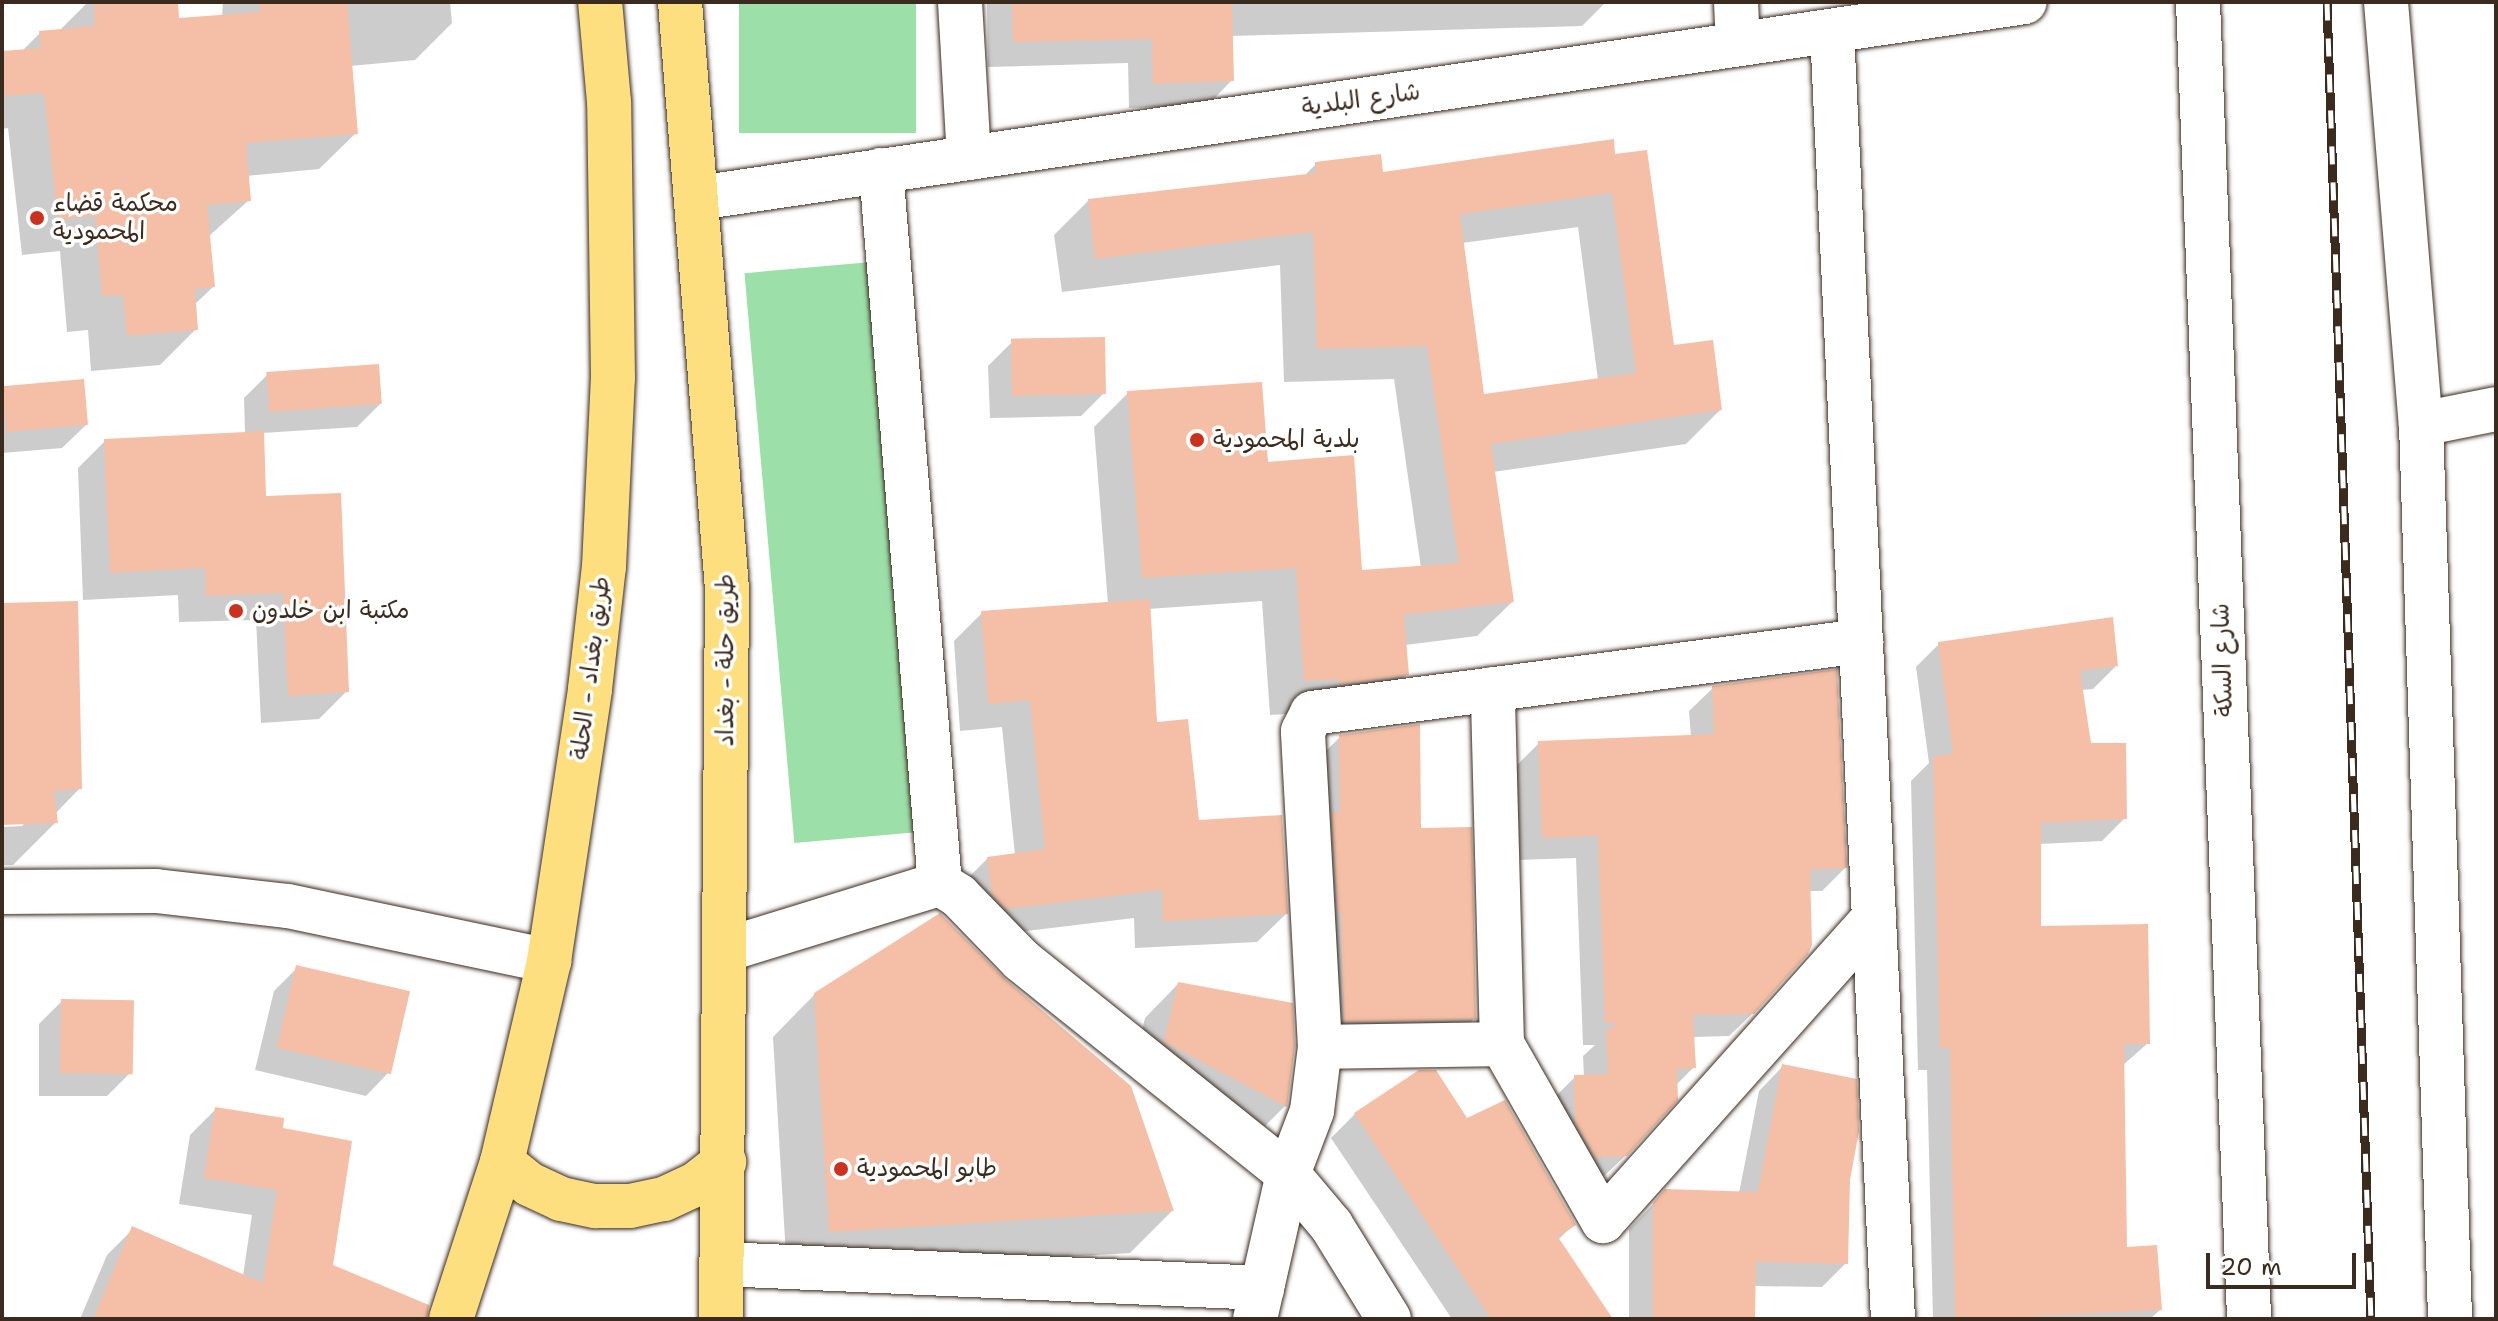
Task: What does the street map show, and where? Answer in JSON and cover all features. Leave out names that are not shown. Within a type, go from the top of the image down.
[{"type":"main road","name":"طريق بغداد - الحلة","points":[[451,1319],[502,1162],[549,961],[590,689],[604,567],[613,378],[609,102],[600,2]]},
{"type":"main road","name":"طريق حلة - بغداد","points":[[680,2],[727,589],[721,1319]]},
{"type":"main road","points":[[502,1162],[529,1184],[561,1199],[595,1206],[630,1206],[664,1199],[696,1184],[724,1162]]},
{"type":"street","points":[[960,2],[969,158]]},
{"type":"street","name":"شارع البلدية","points":[[698,198],[969,158],[1737,23],[1832,31],[2025,2]]},
{"type":"street","name":"شارع السكة","points":[[2198,2],[2249,1319]]},
{"type":"street","points":[[2386,2],[2421,424],[2450,1319]]},
{"type":"street","points":[[1832,31],[1893,1319]]},
{"type":"street","points":[[881,170],[940,884]]},
{"type":"street","points":[[2421,424],[2496,409]]},
{"type":"street","points":[[722,1264],[1259,1303],[1288,1174],[1312,1111],[1320,1047],[1303,731],[1312,713],[1337,707],[1861,641]]},
{"type":"street","points":[[1493,689],[1502,1044],[1603,1221],[1874,918]]},
{"type":"street","points":[[725,950],[940,884],[959,896],[1021,960],[1288,1174],[1331,1225],[1389,1319]]},
{"type":"street","points":[[2,892],[156,891],[288,906],[549,961]]},
{"type":"street","points":[[1320,1047],[1502,1044]]},
{"type":"green space","points":[[739,2],[916,2],[916,133],[739,133]]},
{"type":"green space","points":[[872,262],[922,832],[794,843],[744,273]]},
{"type":"building","points":[[94,2],[178,2],[179,18],[260,12],[260,2],[347,2],[358,134],[246,143],[251,201],[207,205],[215,287],[195,289],[198,330],[127,336],[123,295],[102,296],[95,216],[58,220],[44,93],[5,96],[2,51],[41,48],[39,31],[95,26]]},
{"type":"building","points":[[1012,2],[1232,2],[1234,81],[1153,84],[1152,39],[1013,42]]},
{"type":"building","points":[[1614,139],[1615,154],[1647,150],[1674,345],[1713,340],[1722,410],[1491,444],[1514,602],[1404,615],[1409,675],[1339,684],[1339,679],[1304,681],[1296,568],[1142,578],[1127,391],[1262,382],[1268,462],[1354,455],[1362,570],[1459,563],[1427,346],[1317,349],[1313,232],[1095,259],[1088,199],[1316,173],[1315,162],[1381,154],[1383,172]],"holes":[[[1612,193],[1636,373],[1484,394],[1460,214]]]},
{"type":"building","points":[[1105,337],[1106,394],[1012,396],[1011,339]]},
{"type":"building","points":[[379,364],[382,404],[269,412],[266,372]]},
{"type":"building","points":[[84,379],[88,425],[6,432],[2,386]]},
{"type":"building","points":[[264,431],[266,496],[341,493],[349,692],[288,696],[283,593],[206,596],[205,568],[110,573],[104,439]]},
{"type":"building","points":[[1150,599],[1157,722],[1188,719],[1199,820],[1282,815],[1288,914],[1163,921],[1162,890],[1006,909],[992,894],[987,857],[1045,849],[1030,700],[988,704],[981,611]]},
{"type":"building","points":[[78,601],[82,789],[54,791],[58,823],[2,825],[2,603]]},
{"type":"building","points":[[2113,617],[2118,666],[2080,671],[2091,743],[2126,743],[2127,819],[2041,823],[2041,926],[2148,924],[2150,1044],[2124,1044],[2127,1247],[2157,1245],[2162,1310],[2034,1316],[2035,1319],[1955,1319],[1950,1048],[1940,1048],[1933,756],[1953,754],[1938,642]]},
{"type":"building","points":[[1837,669],[1847,868],[1810,870],[1812,945],[1808,954],[1754,1014],[1693,1015],[1696,1068],[1677,1069],[1678,1100],[1627,1156],[1595,1157],[1575,1122],[1574,1075],[1608,1074],[1606,1031],[1618,1023],[1605,1023],[1598,836],[1542,838],[1538,741],[1714,734],[1712,686]]},
{"type":"building","points":[[1420,724],[1421,828],[1472,827],[1476,1019],[1344,1022],[1341,912],[1338,912],[1332,813],[1340,812],[1339,735]]},
{"type":"building","points":[[940,913],[1005,979],[1131,1086],[1174,1211],[829,1232],[814,993]]},
{"type":"building","points":[[296,965],[410,991],[391,1074],[277,1048]]},
{"type":"building","points":[[1178,982],[1293,1003],[1295,1046],[1287,1107],[1164,1042]]},
{"type":"building","points":[[61,999],[134,1000],[133,1074],[60,1073]]},
{"type":"building","points":[[1782,1064],[1857,1079],[1859,1131],[1850,1180],[1848,1264],[1756,1262],[1755,1319],[1653,1319],[1653,1203],[1665,1189],[1758,1192]]},
{"type":"building","points":[[1419,1070],[1436,1070],[1467,1118],[1505,1100],[1576,1225],[1558,1237],[1613,1319],[1491,1319],[1354,1113]]},
{"type":"building","points":[[215,1107],[284,1118],[283,1128],[352,1141],[333,1265],[429,1305],[427,1319],[93,1319],[132,1226],[263,1283],[277,1190],[204,1178]]},
{"type":"railway","points":[[2327,2],[2371,1319]]},
{"type":"place","name":"محكمة قضاء المحمودية","points":[[37,218]]},
{"type":"place","name":"بلدية المحمودية","points":[[1197,440]]},
{"type":"place","name":"مكتبة ابن خلدون","points":[[236,611]]},
{"type":"place","name":"طابو المحمودية","points":[[841,1169]]}]
